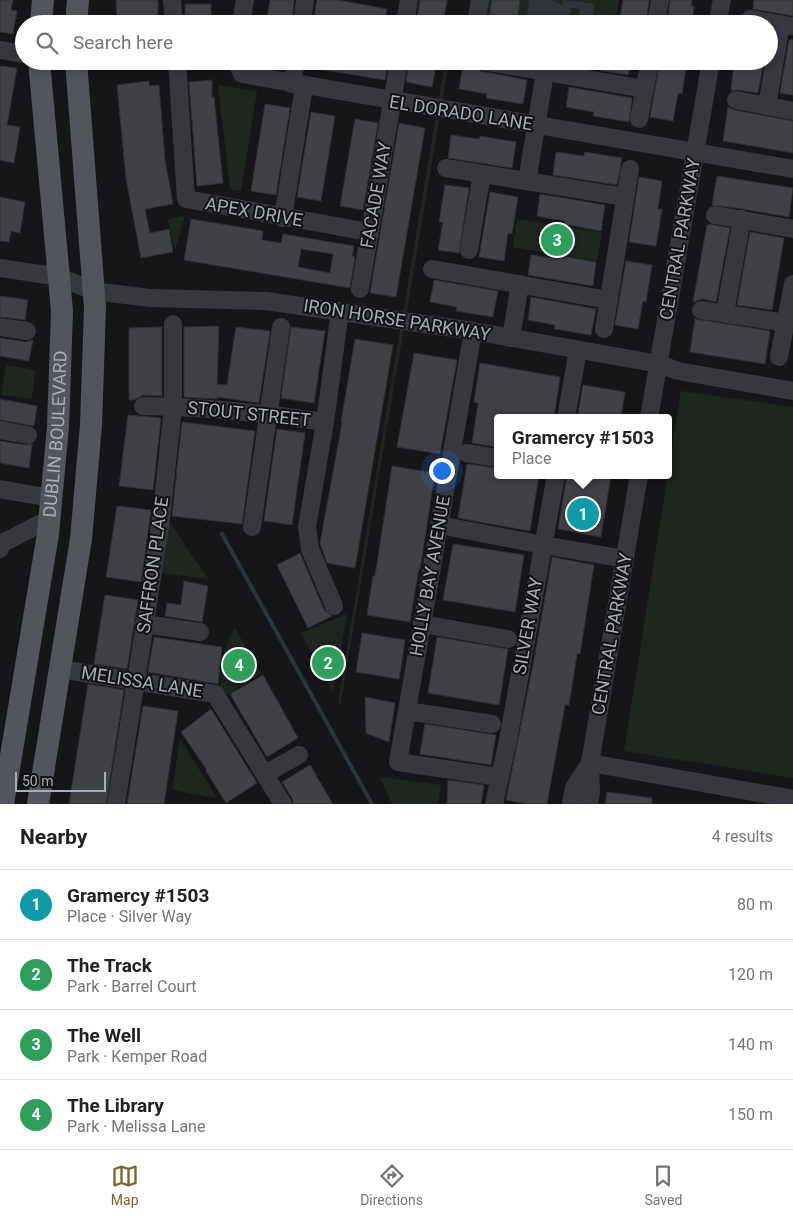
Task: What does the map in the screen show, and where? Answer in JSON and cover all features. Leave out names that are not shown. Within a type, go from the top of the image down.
[{"type":"main road","points":[[42,15],[43,0]]},
{"type":"main road","points":[[77,15],[78,0]]},
{"type":"main road","name":"DUBLIN BOULEVARD","points":[[3,804],[50,508],[58,427],[62,311],[40,70]]},
{"type":"main road","name":"DUBLIN BOULEVARD","points":[[38,804],[81,539],[89,444],[95,315],[77,70]]},
{"type":"street","points":[[172,0],[173,15]]},
{"type":"street","points":[[242,15],[245,0]]},
{"type":"street","points":[[303,15],[305,0]]},
{"type":"street","points":[[406,15],[409,0]]},
{"type":"street","points":[[478,15],[480,0]]},
{"type":"street","points":[[658,15],[660,0]]},
{"type":"street","points":[[719,15],[722,0]]},
{"type":"street","points":[[778,61],[787,25]]},
{"type":"street","points":[[0,50],[15,52]]},
{"type":"street","name":"APEX DRIVE","points":[[178,70],[186,199],[369,232]]},
{"type":"street","name":"EL DORADO LANE","points":[[240,70],[242,74],[298,85],[793,168]]},
{"type":"street","points":[[283,218],[298,85],[297,70]]},
{"type":"street","name":"FACADE WAY","points":[[360,289],[398,70]]},
{"type":"street","points":[[534,70],[645,89]]},
{"type":"street","points":[[639,119],[648,70]]},
{"type":"street","name":"CENTRAL PARKWAY","points":[[650,414],[709,70]]},
{"type":"street","points":[[767,106],[776,70]]},
{"type":"street","points":[[527,181],[545,72]]},
{"type":"street","points":[[736,100],[793,110]]},
{"type":"street","points":[[446,168],[625,197]]},
{"type":"street","points":[[604,329],[630,168]]},
{"type":"street","points":[[469,250],[482,174]]},
{"type":"street","points":[[715,215],[793,229]]},
{"type":"street","points":[[725,313],[742,219]]},
{"type":"street","name":"IRON HORSE PARKWAY","points":[[0,268],[60,277],[93,291],[150,298],[266,300],[340,310],[659,364],[678,371],[793,391]]},
{"type":"street","points":[[432,269],[608,300]]},
{"type":"street","points":[[511,338],[520,284]]},
{"type":"street","points":[[779,357],[793,284]]},
{"type":"street","points":[[334,606],[310,549],[307,527],[325,422],[340,310]]},
{"type":"street","points":[[701,310],[786,323]]},
{"type":"street","name":"SAFFRON PLACE","points":[[116,804],[161,519],[173,406],[173,324]]},
{"type":"street","points":[[0,327],[27,332]]},
{"type":"street","points":[[252,527],[281,327]]},
{"type":"street","name":"HOLLY BAY AVENUE","points":[[473,331],[398,762],[499,777]]},
{"type":"street","points":[[567,414],[578,350]]},
{"type":"street","name":"STOUT STREET","points":[[143,406],[173,406],[268,414],[325,422]]},
{"type":"street","points":[[0,430],[28,435]]},
{"type":"street","points":[[466,453],[494,457]]},
{"type":"street","name":"SILVER WAY","points":[[494,804],[555,479]]},
{"type":"street","name":"CENTRAL PARKWAY","points":[[589,804],[591,792],[590,763],[638,479]]},
{"type":"street","points":[[0,489],[50,508]]},
{"type":"street","points":[[0,549],[1,544],[50,508]]},
{"type":"street","points":[[439,525],[625,559]]},
{"type":"street","points":[[144,624],[200,632]]},
{"type":"street","points":[[422,624],[508,639]]},
{"type":"street","name":"MELISSA LANE","points":[[60,669],[215,694],[283,804]]},
{"type":"street","points":[[407,711],[492,724]]},
{"type":"street","points":[[265,774],[299,755]]},
{"type":"street","points":[[590,763],[793,799]]},
{"type":"street","name":"CENTRAL PARKWAY","points":[[571,804],[574,788],[590,763]]},
{"type":"shaded area","points":[[487,0],[619,0],[616,15],[485,15]]},
{"type":"shaded area","points":[[525,0],[551,0],[562,5],[563,0],[594,4],[594,15],[579,15],[580,9],[571,8],[569,15],[527,15],[529,1]]},
{"type":"shaded area","points":[[443,70],[447,70],[340,707],[338,702]]},
{"type":"shaded area","points":[[218,85],[257,91],[241,191],[230,189]]},
{"type":"shaded area","points":[[185,215],[175,250],[168,220]]},
{"type":"shaded area","points":[[517,219],[602,232],[597,261],[513,247]]},
{"type":"shaded area","points":[[6,365],[35,370],[32,399],[1,395]]},
{"type":"shaded area","points":[[681,391],[793,407],[793,778],[624,751],[667,479],[672,479],[672,448]]},
{"type":"shaded area","points":[[169,521],[208,579],[162,573]]},
{"type":"shaded area","points":[[347,614],[333,692],[301,633]]},
{"type":"shaded area","points":[[235,628],[261,674],[223,697],[220,681],[222,662]]},
{"type":"shaded area","points":[[180,739],[217,798],[172,790]]},
{"type":"shaded area","points":[[380,777],[441,785],[438,804],[392,804]]},
{"type":"building","points":[[0,0],[13,0],[11,10],[17,11],[13,34],[0,32]]},
{"type":"building","points":[[116,0],[158,0],[158,15],[117,15]]},
{"type":"building","points":[[270,0],[294,0],[293,15],[268,15]]},
{"type":"building","points":[[317,0],[338,0],[387,9],[386,15],[314,15]]},
{"type":"building","points":[[420,0],[447,0],[444,15],[418,15]]},
{"type":"building","points":[[492,0],[520,0],[518,15],[490,15]]},
{"type":"building","points":[[623,0],[649,0],[647,15],[620,15]]},
{"type":"building","points":[[670,0],[692,0],[691,6],[694,6],[693,15],[668,15]]},
{"type":"building","points":[[754,0],[793,0],[793,16],[753,9]]},
{"type":"building","points":[[185,4],[211,4],[211,15],[185,15]]},
{"type":"building","points":[[789,40],[793,40],[793,95],[780,93]]},
{"type":"building","points":[[0,66],[15,68],[17,70],[7,125],[20,127],[14,163],[0,160]]},
{"type":"building","points":[[324,70],[387,70],[385,80]]},
{"type":"building","points":[[408,70],[435,70],[432,87],[406,82]]},
{"type":"building","points":[[462,70],[478,70],[527,80],[523,104],[486,98],[487,94],[459,89]]},
{"type":"building","points":[[597,70],[629,70],[628,75]]},
{"type":"building","points":[[658,70],[686,70],[682,94],[678,93],[673,121],[650,117]]},
{"type":"building","points":[[733,70],[762,70],[758,93],[738,90],[731,91]]},
{"type":"building","points":[[212,80],[212,97],[214,97],[223,183],[197,186],[189,82]]},
{"type":"building","points":[[149,81],[149,86],[159,85],[165,160],[173,204],[145,209],[150,233],[169,229],[173,252],[141,258],[126,179],[117,85]]},
{"type":"building","points":[[569,87],[632,98],[629,122],[593,116],[594,112],[566,107]]},
{"type":"building","points":[[265,104],[290,108],[276,195],[251,191]]},
{"type":"building","points":[[728,107],[734,110],[793,121],[793,153],[723,141]]},
{"type":"building","points":[[311,112],[335,116],[321,201],[297,197]]},
{"type":"building","points":[[355,119],[378,123],[363,210],[340,206]]},
{"type":"building","points":[[399,123],[425,128],[396,297],[370,293]]},
{"type":"building","points":[[451,135],[479,139],[480,136],[516,142],[512,168],[448,158]]},
{"type":"building","points":[[556,152],[584,156],[585,152],[622,158],[617,185],[553,175]]},
{"type":"building","points":[[717,176],[793,188],[789,217],[712,205]]},
{"type":"building","points":[[639,177],[662,181],[658,209],[662,209],[656,246],[629,242]]},
{"type":"building","points":[[445,185],[469,188],[459,253],[438,250],[443,222],[439,222]]},
{"type":"building","points":[[490,192],[518,197],[512,234],[508,233],[504,261],[479,257]]},
{"type":"building","points":[[540,194],[605,205],[601,231],[564,224],[565,221],[537,216]]},
{"type":"building","points":[[0,197],[25,202],[20,233],[11,231],[9,242],[0,241]]},
{"type":"building","points":[[191,219],[263,231],[262,240],[281,243],[283,234],[354,246],[352,256],[355,257],[350,288],[184,260]],"holes":[[[301,249],[333,254],[330,273],[298,267]]]},
{"type":"building","points":[[709,224],[730,228],[716,302],[702,299],[693,302],[707,225],[709,226]]},
{"type":"building","points":[[750,232],[784,238],[772,310],[737,305]]},
{"type":"building","points":[[531,255],[559,259],[560,256],[596,262],[593,286],[528,275]]},
{"type":"building","points":[[626,261],[652,265],[646,302],[643,301],[638,329],[615,325]]},
{"type":"building","points":[[434,280],[498,291],[493,317],[456,311],[457,307],[430,302]]},
{"type":"building","points":[[0,296],[28,300],[25,320],[0,317]]},
{"type":"building","points":[[531,297],[596,309],[591,335],[554,329],[555,325],[528,320]]},
{"type":"building","points":[[695,319],[770,331],[765,364],[690,352]]},
{"type":"building","points":[[219,326],[217,384],[227,385],[236,327],[270,331],[259,403],[217,397],[217,399],[184,397],[184,327]]},
{"type":"building","points":[[162,327],[162,396],[143,395],[134,400],[129,400],[129,328]]},
{"type":"building","points":[[291,327],[325,331],[314,403],[281,398]]},
{"type":"building","points":[[0,338],[25,342],[33,340],[29,361],[0,356]]},
{"type":"building","points":[[355,339],[393,345],[355,568],[327,563],[320,543]]},
{"type":"building","points":[[414,353],[457,360],[440,454],[397,447]]},
{"type":"building","points":[[480,363],[560,377],[555,414],[494,414],[494,446],[472,443],[478,403],[474,402]]},
{"type":"building","points":[[583,385],[625,392],[622,414],[578,414]]},
{"type":"building","points":[[0,399],[37,406],[34,426],[0,420]]},
{"type":"building","points":[[128,415],[161,418],[153,490],[119,486]]},
{"type":"building","points":[[182,422],[255,431],[242,524],[172,516]]},
{"type":"building","points":[[277,429],[305,433],[292,525],[264,521]]},
{"type":"building","points":[[0,441],[26,445],[32,444],[29,468],[0,463]]},
{"type":"building","points":[[467,464],[494,467],[494,479],[538,479],[530,531],[458,518]]},
{"type":"building","points":[[392,466],[435,473],[410,622],[367,615]]},
{"type":"building","points":[[566,479],[610,479],[601,537],[558,529]]},
{"type":"building","points":[[117,506],[151,510],[141,582],[106,577]]},
{"type":"building","points":[[453,544],[524,555],[515,612],[443,600]]},
{"type":"building","points":[[300,553],[324,610],[332,616],[308,628],[277,565]]},
{"type":"building","points":[[552,557],[594,565],[580,654],[577,654],[569,705],[565,705],[547,804],[528,804],[506,800]]},
{"type":"building","points":[[184,581],[208,586],[202,622],[165,616],[167,603],[181,605]]},
{"type":"building","points":[[105,595],[138,600],[127,669],[94,664]]},
{"type":"building","points":[[362,633],[405,640],[399,679],[356,672]]},
{"type":"building","points":[[154,637],[222,647],[218,684],[148,672]]},
{"type":"building","points":[[437,637],[508,649],[499,705],[428,693]]},
{"type":"building","points":[[263,675],[298,738],[267,757],[230,694]]},
{"type":"building","points":[[88,684],[124,690],[106,804],[69,804]]},
{"type":"building","points":[[365,697],[395,703],[389,742],[366,733]]},
{"type":"building","points":[[143,706],[178,711],[164,804],[127,804]]},
{"type":"building","points":[[211,709],[257,783],[226,803],[207,770],[181,732]]},
{"type":"building","points":[[425,724],[496,735],[491,765],[420,754]]},
{"type":"building","points":[[310,765],[333,804],[294,804],[282,782]]},
{"type":"building","points":[[448,780],[484,785],[481,804],[447,804]]},
{"type":"building","points":[[607,792],[652,798],[652,804],[605,804]]},
{"type":"waterway","points":[[222,534],[372,804]]},
{"type":"place","name":"The Well","points":[[557,240]]},
{"type":"place","name":"Gramercy #1503","points":[[583,514]]},
{"type":"place","name":"The Track","points":[[328,663]]},
{"type":"place","name":"The Library","points":[[239,665]]}]
